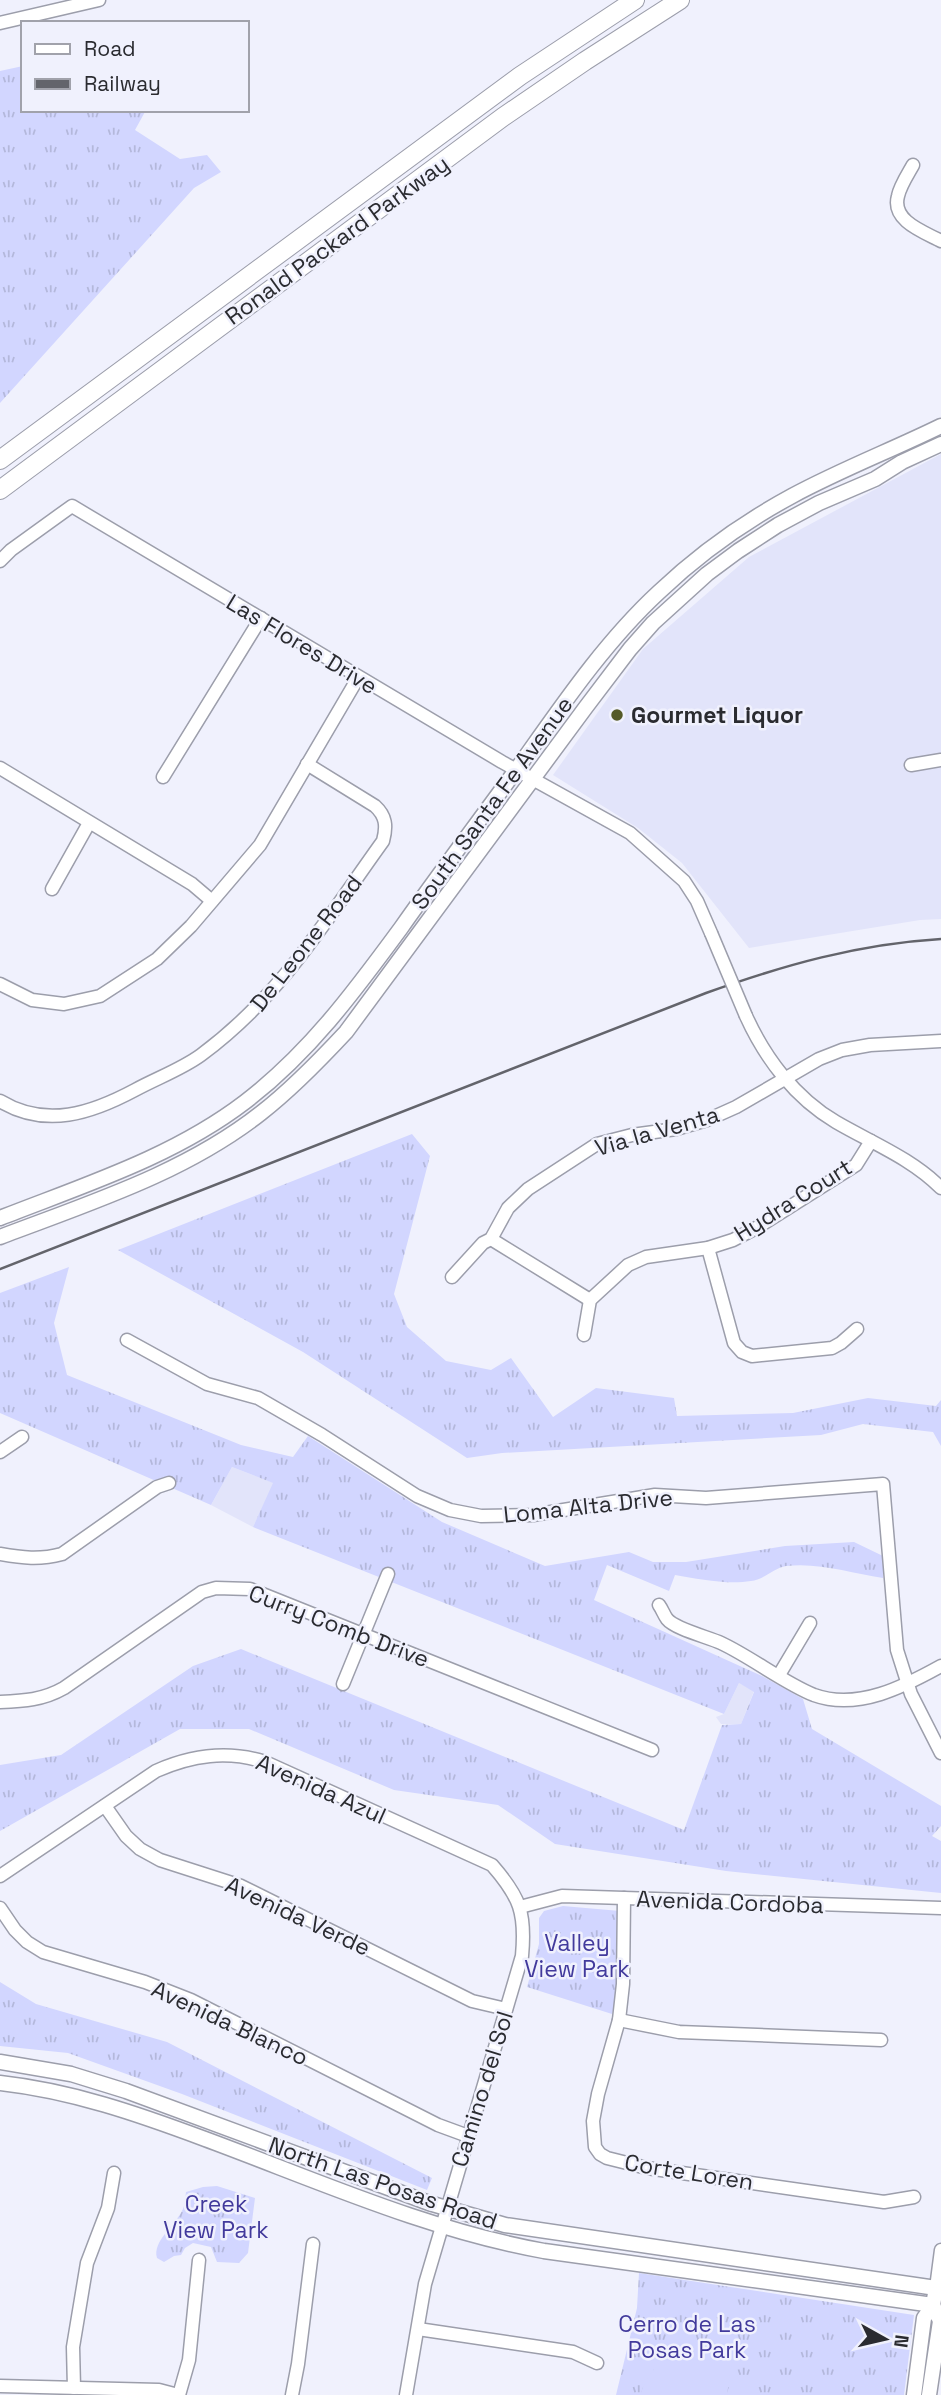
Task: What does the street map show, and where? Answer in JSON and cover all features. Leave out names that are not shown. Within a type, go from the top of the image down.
[{"type":"highway","name":"Ronald Packard Parkway","points":[[0,460],[510,83],[635,0]]},
{"type":"highway","name":"Ronald Packard Parkway","points":[[0,490],[503,117],[680,0]]},
{"type":"highway","points":[[0,496],[44,458]]},
{"type":"main road","name":"South Santa Fe Avenue","points":[[0,1218],[173,1147],[208,1127],[274,1079],[313,1041],[357,989],[603,653],[657,593],[690,564],[746,523],[795,494],[941,426]]},
{"type":"main road","name":"South Santa Fe Avenue","points":[[0,1237],[173,1167],[211,1147],[261,1113],[306,1075],[346,1032],[630,649],[676,601],[707,574],[778,525],[941,444]]},
{"type":"main road","name":"North Las Posas Road","points":[[0,2062],[71,2074],[126,2091],[446,2208],[505,2225],[938,2288]]},
{"type":"main road","name":"North Las Posas Road","points":[[0,2083],[67,2094],[124,2109],[441,2226],[484,2238],[544,2251],[937,2306]]},
{"type":"main road","points":[[929,2395],[940,2321],[938,2288]]},
{"type":"main road","points":[[914,2395],[924,2318],[937,2306]]},
{"type":"street","points":[[0,23],[99,0]]},
{"type":"street","points":[[913,165],[898,196],[897,209],[906,222],[941,241]]},
{"type":"street","name":"Las Flores Drive","points":[[0,561],[72,506],[516,771],[631,833],[684,881],[697,901],[746,1016],[765,1054],[786,1079],[833,1120],[925,1172],[941,1188]]},
{"type":"street","points":[[163,777],[261,618]]},
{"type":"street","points":[[0,984],[32,1000],[64,1004],[100,996],[157,959],[260,845],[358,678]]},
{"type":"street","points":[[911,765],[941,760]]},
{"type":"street","name":"De Leone Road","points":[[0,1101],[26,1113],[58,1117],[79,1114],[109,1104],[199,1056],[252,1014],[278,986],[383,841],[386,831],[384,814],[375,806],[307,764]]},
{"type":"street","points":[[0,768],[192,884],[212,901]]},
{"type":"street","points":[[52,889],[89,822]]},
{"type":"street","name":"Via la Venta","points":[[452,1277],[483,1243],[491,1239],[508,1208],[528,1189],[597,1144],[632,1135],[676,1129],[707,1120],[736,1107],[819,1059],[842,1050],[870,1045],[941,1041]]},
{"type":"street","name":"Hydra Court","points":[[590,1300],[628,1265],[646,1258],[708,1248],[733,1240],[758,1227],[856,1165],[871,1141]]},
{"type":"street","points":[[491,1239],[590,1300],[584,1335]]},
{"type":"street","points":[[708,1248],[734,1343],[742,1352],[752,1356],[832,1348],[857,1329]]},
{"type":"street","name":"Loma Alta Drive","points":[[127,1340],[207,1384],[258,1398],[417,1496],[450,1510],[481,1516],[533,1516],[655,1495],[706,1498],[883,1484],[897,1650],[908,1684]]},
{"type":"street","points":[[0,1452],[22,1437]]},
{"type":"street","points":[[0,1554],[27,1559],[62,1554],[157,1487],[169,1483]]},
{"type":"street","points":[[343,1684],[388,1574]]},
{"type":"street","name":"Curry Comb Drive","points":[[0,1702],[29,1701],[47,1697],[64,1688],[189,1600],[216,1588],[250,1589],[652,1751]]},
{"type":"street","points":[[659,1605],[668,1621],[722,1643],[815,1695],[837,1700],[865,1697],[908,1684],[941,1665]]},
{"type":"street","points":[[779,1675],[810,1623]]},
{"type":"street","points":[[908,1684],[941,1753]]},
{"type":"street","name":"Avenida Azul","points":[[0,1876],[156,1771],[177,1762],[210,1754],[248,1756],[492,1865],[510,1885],[520,1907]]},
{"type":"street","name":"Avenida Verde","points":[[105,1806],[126,1836],[160,1860],[241,1886],[472,2001],[506,2009]]},
{"type":"street","name":"Avenida Cordoba","points":[[520,1907],[562,1896],[941,1908]]},
{"type":"street","name":"Corte Loren","points":[[624,1898],[623,1984],[619,2020],[593,2121],[595,2147],[600,2154],[647,2168],[884,2202],[914,2197]]},
{"type":"street","name":"Camino del Sol","points":[[407,2395],[425,2284],[522,1956],[524,1928],[520,1907]]},
{"type":"street","name":"Avenida Blanco","points":[[0,1908],[15,1930],[43,1952],[145,1982],[191,2000],[438,2125],[468,2136]]},
{"type":"street","points":[[619,2020],[679,2032],[881,2040]]},
{"type":"street","points":[[74,2388],[73,2347],[87,2263],[108,2208],[114,2173]]},
{"type":"street","points":[[292,2395],[313,2244]]},
{"type":"street","points":[[938,2288],[941,2250]]},
{"type":"street","points":[[0,2386],[159,2390],[178,2395],[189,2361],[199,2260]]},
{"type":"street","points":[[418,2329],[573,2352],[597,2363]]},
{"type":"shaded area","points":[[941,454],[941,919],[920,920],[749,948],[682,863],[638,828],[553,775],[643,649],[749,557]]},
{"type":"shaded area","points":[[232,1467],[274,1483],[253,1527],[211,1505]]},
{"type":"shaded area","points":[[739,1683],[754,1691],[741,1724],[721,1724],[716,1717],[724,1714]]},
{"type":"green space","points":[[21,66],[21,112],[145,112],[135,130],[180,159],[207,155],[221,172],[194,188],[0,403],[0,71]]},
{"type":"green space","points":[[412,1134],[430,1156],[394,1294],[407,1327],[446,1361],[491,1370],[511,1358],[553,1417],[596,1388],[674,1398],[677,1416],[793,1413],[868,1398],[936,1406],[941,1400],[941,1446],[933,1432],[863,1424],[821,1435],[502,1453],[467,1458],[303,1352],[118,1250]]},
{"type":"green space","points":[[69,1267],[54,1323],[67,1375],[241,1445],[293,1457],[308,1436],[442,1522],[545,1566],[629,1552],[653,1562],[686,1562],[785,1546],[854,1542],[883,1556],[883,1578],[798,1565],[782,1567],[760,1579],[742,1582],[675,1575],[669,1591],[607,1565],[594,1600],[762,1676],[803,1699],[812,1729],[941,1806],[941,1826],[932,1836],[941,1841],[941,1893],[726,1871],[555,1844],[498,1805],[394,1790],[249,1729],[180,1729],[0,1831],[0,1765],[61,1755],[193,1666],[241,1649],[684,1830],[722,1725],[741,1724],[754,1692],[739,1683],[724,1714],[253,1527],[273,1483],[232,1467],[211,1505],[0,1413],[0,1293]]},
{"type":"green space","name":"Valley View Park","points":[[563,1906],[620,1911],[616,2002],[612,2014],[527,1987],[539,1944],[539,1918],[544,1911]]},
{"type":"green space","points":[[0,1982],[36,2004],[167,2042],[432,2178],[427,2190],[182,2094],[68,2053],[0,2046]]},
{"type":"green space","name":"Creek View Park","points":[[217,2186],[255,2198],[248,2253],[239,2263],[217,2262],[211,2247],[193,2243],[185,2248],[181,2255],[164,2262],[157,2258],[158,2245],[180,2215],[186,2192]]},
{"type":"green space","name":"Cerro de Las Posas Park","points":[[639,2273],[914,2315],[904,2395],[616,2395],[637,2308]]},
{"type":"green space","points":[[735,2339],[727,2395],[640,2395],[646,2380],[665,2358],[704,2342]]},
{"type":"railway","points":[[0,1269],[706,993],[822,957],[880,946],[941,939]]},
{"type":"place","name":"Gourmet Liquor","points":[[617,715]]}]
